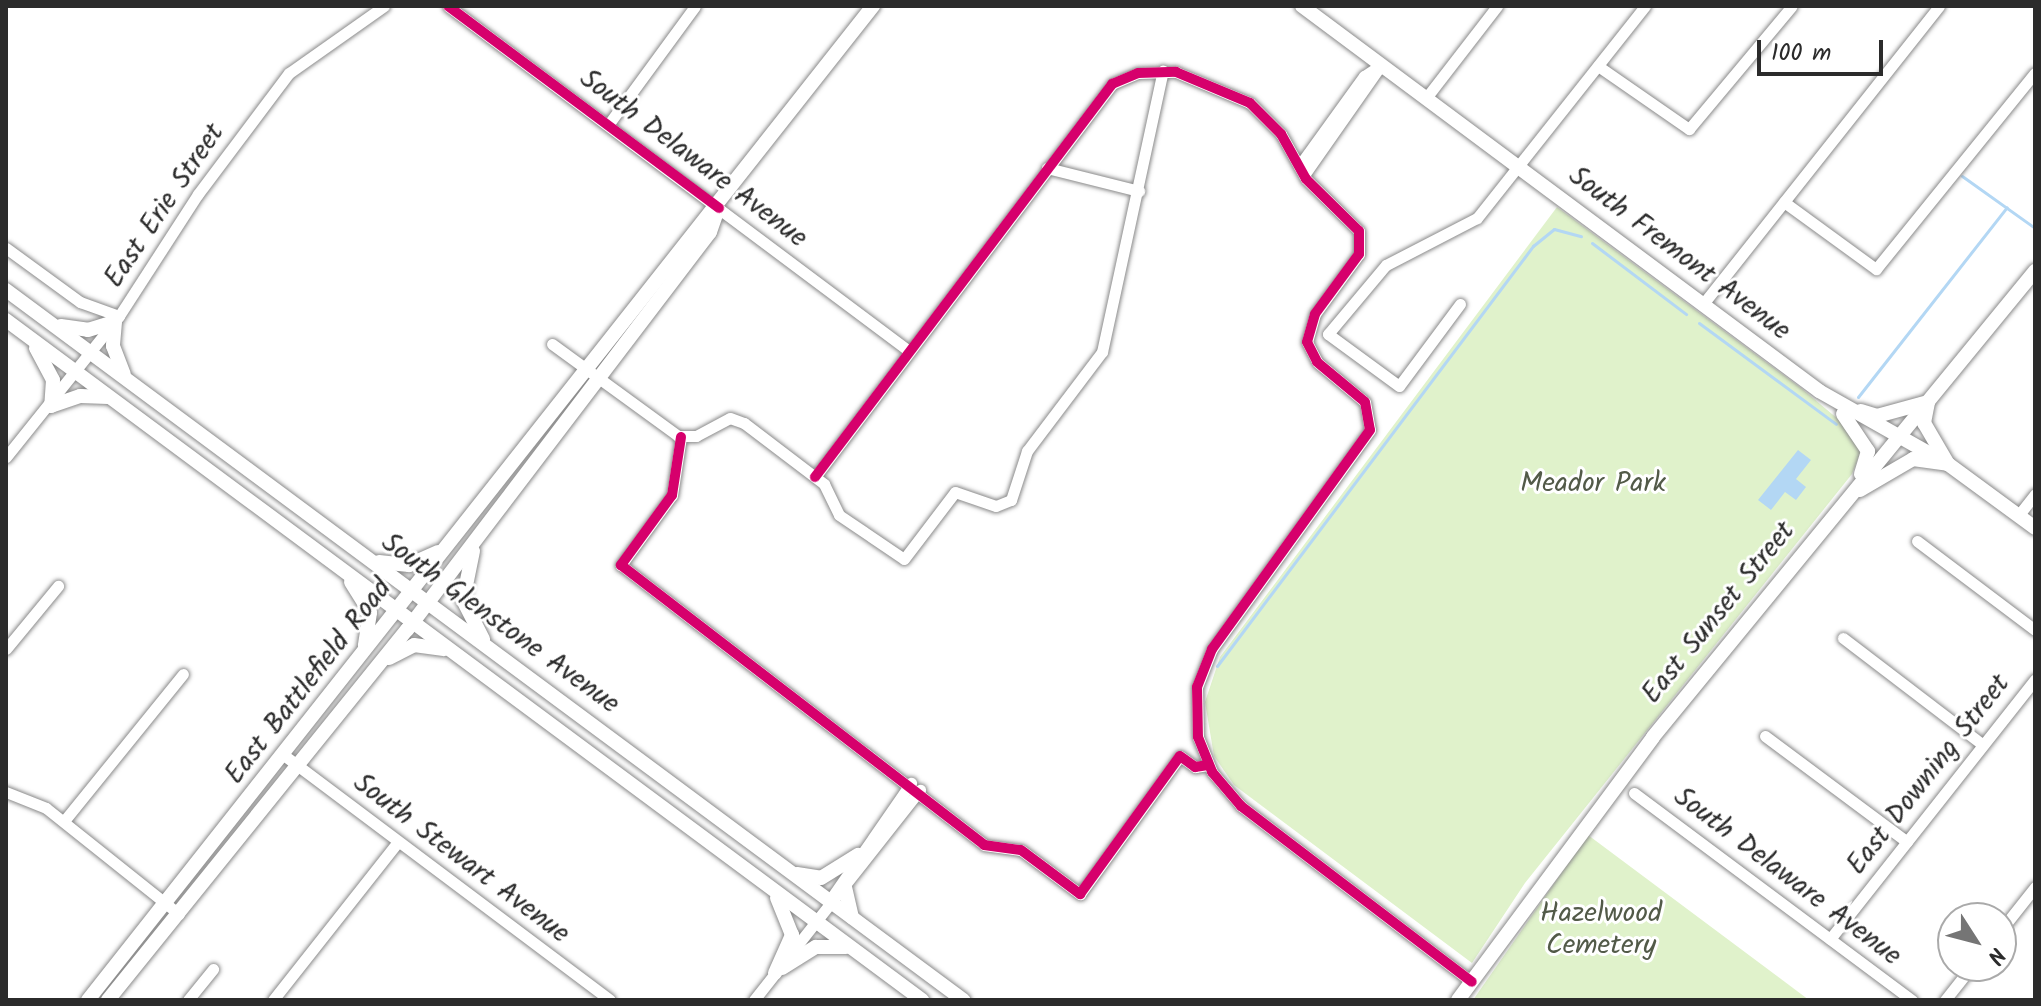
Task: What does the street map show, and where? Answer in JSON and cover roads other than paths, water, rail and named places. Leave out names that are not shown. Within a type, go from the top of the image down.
[{"type":"main road","name":"East Battlefield Road","points":[[108,1000],[413,622],[480,534],[679,247],[719,208],[873,6]]},
{"type":"main road","name":"South Fremont Avenue","points":[[1302,6],[1830,399],[1948,464],[2035,528]]},
{"type":"main road","name":"East Sunset Street","points":[[1458,1000],[1549,870],[1849,496],[2035,271]]},
{"type":"main road","name":"South Glenstone Avenue","points":[[6,290],[963,1000]]},
{"type":"main road","points":[[52,324],[88,330],[117,319],[114,354],[129,381]]},
{"type":"main road","name":"South Glenstone Avenue","points":[[6,320],[922,1000]]},
{"type":"main road","points":[[19,330],[50,369],[51,406],[90,394],[110,398]]},
{"type":"main road","name":"East Battlefield Road","points":[[88,1000],[285,756],[450,542],[592,374]]},
{"type":"main road","points":[[1830,399],[1877,416],[1928,402],[1924,423],[1948,464]]},
{"type":"main road","points":[[1830,399],[1868,451],[1849,496]]},
{"type":"main road","points":[[1849,496],[1913,459],[1948,464]]},
{"type":"main road","points":[[480,534],[463,600],[491,649]]},
{"type":"main road","points":[[364,555],[409,565],[450,542]]},
{"type":"main road","points":[[345,571],[370,613],[361,659]]},
{"type":"main road","points":[[379,666],[414,645],[451,650]]},
{"type":"main road","points":[[791,872],[821,878],[858,855]]},
{"type":"main road","points":[[757,878],[792,928],[775,973]]},
{"type":"main road","points":[[845,887],[853,918]]},
{"type":"main road","points":[[775,973],[816,947],[854,949]]},
{"type":"street","name":"East Erie Street","points":[[7,457],[51,406],[117,319],[198,194],[289,73],[384,6]]},
{"type":"street","name":"South Delaware Avenue","points":[[448,6],[909,351]]},
{"type":"street","points":[[608,125],[695,6]]},
{"type":"street","points":[[1426,98],[1497,6]]},
{"type":"street","points":[[1460,304],[1399,386],[1328,334],[1377,272],[1477,218],[1645,6]]},
{"type":"street","points":[[1598,66],[1689,129],[1792,6]]},
{"type":"street","points":[[1703,304],[1939,6]]},
{"type":"street","points":[[1301,171],[1319,134],[1364,76],[1381,65]]},
{"type":"street","points":[[1301,171],[1381,65]]},
{"type":"street","points":[[679,437],[739,420],[815,477],[839,515],[901,559],[955,492],[967,490],[996,506],[1011,500],[1027,451],[1105,346],[1163,71]]},
{"type":"street","points":[[815,477],[1112,84],[1163,71],[1234,92],[1286,142],[1301,171],[1359,231],[1359,254],[1315,314],[1307,342],[1317,362],[1365,402],[1370,430],[1207,657],[1195,708],[1208,765],[1252,815],[1472,982]]},
{"type":"street","points":[[1784,202],[1876,269],[2035,73]]},
{"type":"street","points":[[1286,142],[1302,145],[1319,134]]},
{"type":"street","points":[[1047,168],[1139,191]]},
{"type":"street","points":[[6,248],[80,302],[117,319]]},
{"type":"street","points":[[552,344],[679,437]]},
{"type":"street","points":[[679,437],[672,495],[621,565],[916,787],[984,845],[1021,850],[1080,894],[1180,756],[1195,767],[1208,765]]},
{"type":"street","points":[[2018,516],[2035,494]]},
{"type":"street","points":[[1917,541],[2035,630]]},
{"type":"street","points":[[6,649],[58,586]]},
{"type":"street","points":[[1843,638],[1983,745]]},
{"type":"street","points":[[64,821],[183,674]]},
{"type":"street","name":"East Downing Street","points":[[1830,939],[2035,679]]},
{"type":"street","points":[[1765,736],[1907,842]]},
{"type":"street","name":"South Stewart Avenue","points":[[285,756],[610,1000]]},
{"type":"street","points":[[754,1000],[831,901],[858,855],[916,787]]},
{"type":"street","points":[[831,901],[845,887],[916,787]]},
{"type":"street","points":[[6,792],[64,821],[179,914]]},
{"type":"street","name":"South Delaware Avenue","points":[[1634,793],[1912,1000]]},
{"type":"street","points":[[273,1000],[398,842]]},
{"type":"street","points":[[2017,910],[2035,887]]},
{"type":"street","points":[[188,1000],[213,969]]},
{"type":"street","points":[[1945,1000],[1959,982]]},
{"type":"water","points":[[1798,450],[1811,460],[1796,479],[1806,487],[1796,500],[1785,492],[1771,510],[1758,500]]},
{"type":"waterway","points":[[1962,176],[2035,228]]},
{"type":"waterway","points":[[1858,397],[2007,207]]},
{"type":"waterway","points":[[1217,666],[1533,246],[1554,229],[1581,236]]},
{"type":"waterway","points":[[1592,243],[1686,314]]},
{"type":"waterway","points":[[1699,323],[1836,424]]},
{"type":"park label","name":"Meador Park","points":[[1593,484]]},
{"type":"park label","name":"Hazelwood Cemetery","points":[[1601,930]]}]
